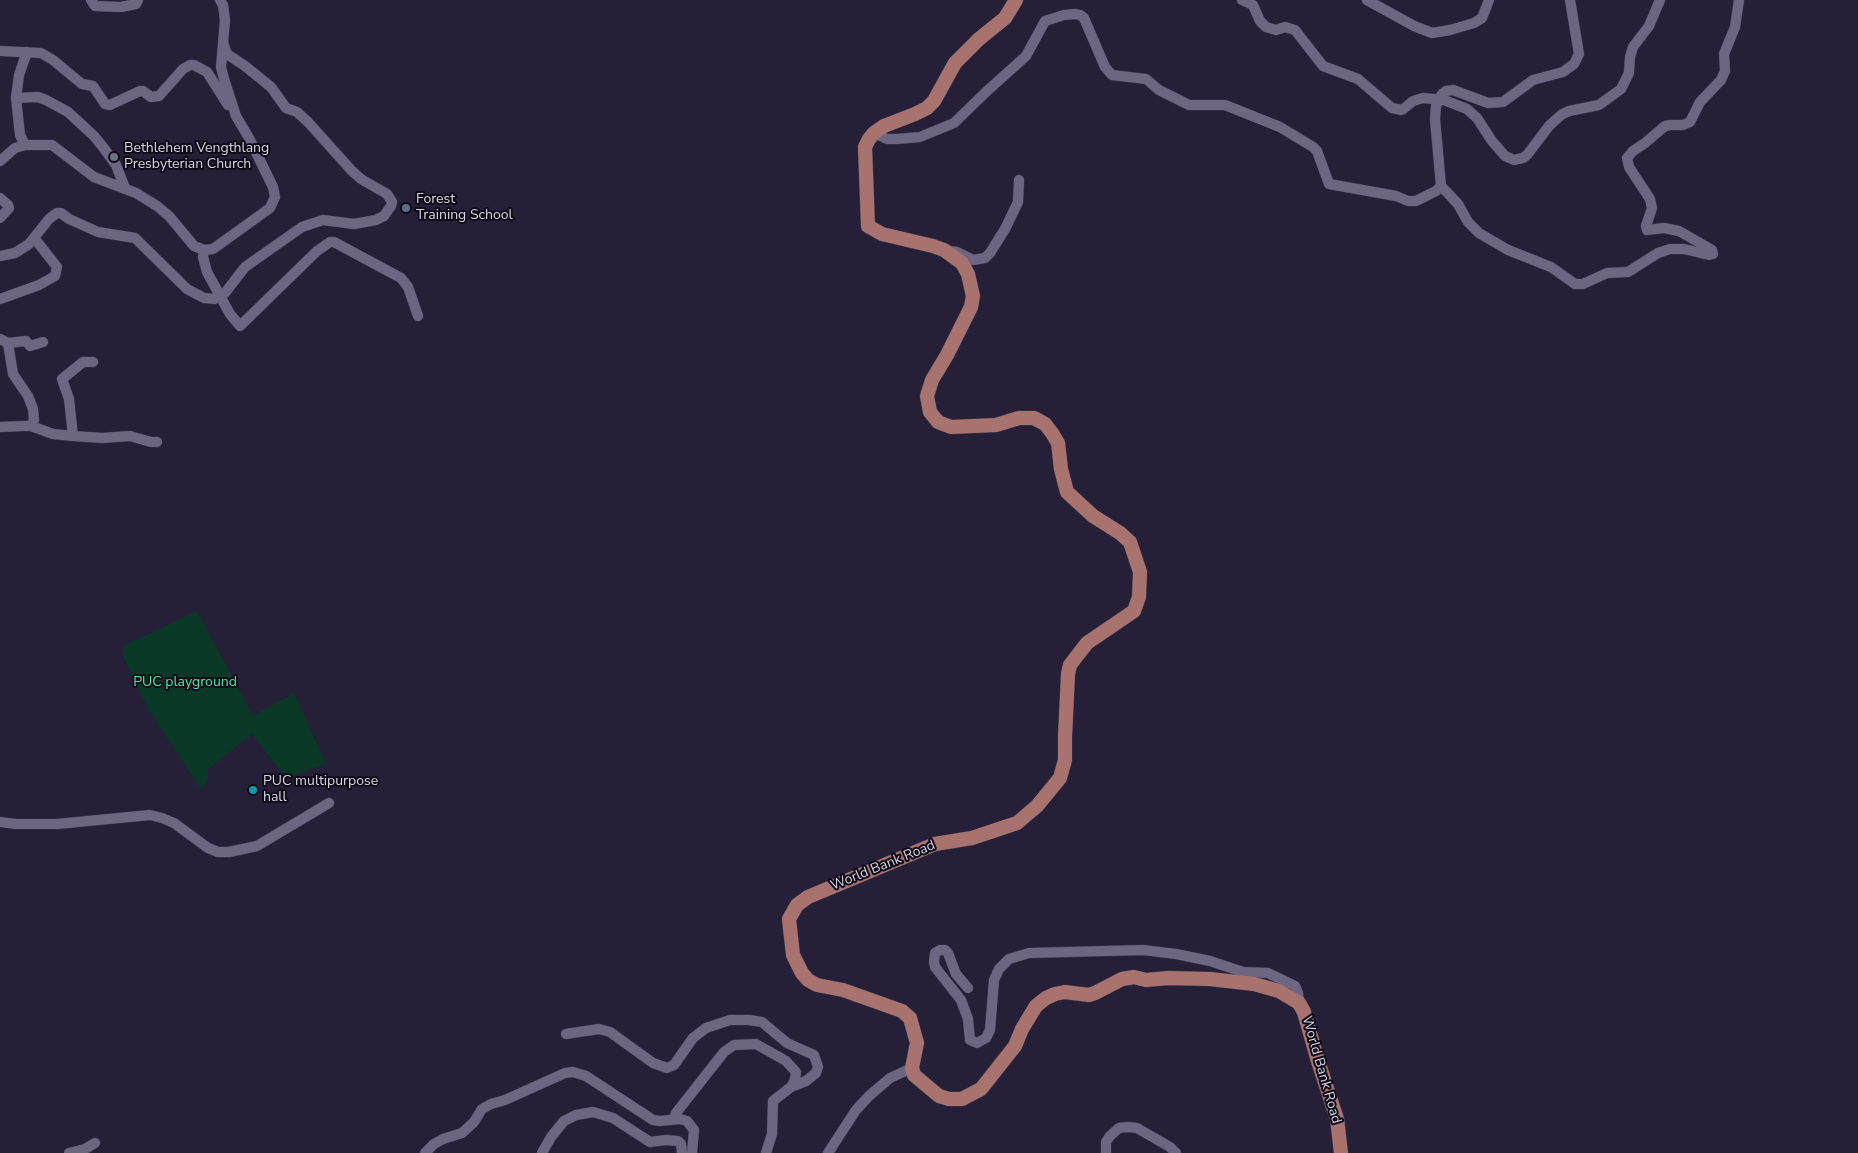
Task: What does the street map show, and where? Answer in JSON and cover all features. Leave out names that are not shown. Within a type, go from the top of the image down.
[{"type":"main road","points":[[874,133],[884,126],[927,108],[934,101],[955,63],[1005,18],[1016,0]]},
{"type":"main road","name":"World Bank Road","points":[[874,133],[865,147],[868,226],[882,234],[944,250],[962,263],[968,274],[973,296],[970,307],[947,355],[932,380],[927,396],[930,412],[938,422],[951,427],[967,428],[996,425],[1019,418],[1034,418],[1044,424],[1058,443],[1061,469],[1067,492],[1093,516],[1120,533],[1130,542],[1140,572],[1139,597],[1134,610],[1087,644],[1070,665],[1068,674],[1065,760],[1060,778],[1037,806],[1017,823],[972,838],[935,844],[808,897],[797,905],[789,920],[793,955],[802,973],[808,980],[817,985],[843,990],[902,1011],[910,1018],[917,1043],[912,1068],[914,1075],[939,1096],[950,1100],[962,1099],[981,1089],[1015,1046],[1022,1029],[1036,1006],[1055,994],[1065,992],[1088,995],[1122,979],[1134,978],[1146,980],[1168,978],[1210,979],[1254,984],[1279,991],[1299,1003],[1304,1012],[1337,1119],[1342,1153]]},
{"type":"street","points":[[91,0],[95,6],[121,7],[136,4],[138,0]]},
{"type":"street","points":[[220,0],[223,5],[225,20],[221,67],[236,116]]},
{"type":"street","points":[[1242,0],[1253,5],[1260,21],[1266,27],[1276,30],[1285,27],[1295,30],[1323,66],[1358,79],[1392,108],[1402,110],[1417,99],[1438,99],[1467,109],[1477,118],[1492,141],[1505,156],[1514,160],[1523,158],[1549,126],[1561,115],[1569,110],[1602,104],[1621,89],[1629,73],[1633,47],[1649,26],[1660,0]]},
{"type":"street","points":[[1367,0],[1414,26],[1432,33],[1474,23],[1482,18],[1489,0]]},
{"type":"street","points":[[1570,0],[1579,54],[1574,64],[1563,72],[1533,80],[1502,102],[1488,103],[1453,90],[1446,91],[1438,99],[1435,118],[1441,186],[1458,204],[1468,222],[1479,233],[1508,250],[1551,267],[1575,284],[1584,284],[1608,273],[1628,272],[1658,253],[1670,249],[1684,249],[1709,255],[1713,254],[1709,248],[1679,231],[1664,228],[1647,230],[1646,226],[1652,208],[1650,199],[1629,167],[1627,158],[1632,150],[1645,143],[1665,126],[1687,124],[1690,122],[1700,102],[1721,80],[1725,70],[1724,56],[1735,27],[1739,0]]},
{"type":"street","points":[[874,133],[897,140],[920,137],[954,123],[1026,56],[1045,21],[1064,15],[1075,14],[1084,18],[1105,67],[1112,75],[1146,79],[1159,90],[1189,105],[1225,105],[1280,127],[1317,151],[1329,184],[1396,196],[1408,201],[1416,201],[1436,191],[1441,186]]},
{"type":"street","points":[[0,256],[22,250],[35,239],[49,219],[57,213],[61,213],[68,219],[98,232],[135,238],[187,290],[204,298],[215,299],[220,297],[245,267],[302,227],[323,220],[354,224],[376,220],[388,212],[392,202],[387,194],[362,179],[352,170],[308,122],[297,112],[286,108],[271,88],[245,66],[230,57],[223,43]]},
{"type":"street","points":[[0,51],[41,53],[54,60],[82,84],[93,86],[105,104],[110,105],[140,91],[144,91],[151,96],[159,96],[183,69],[190,65],[198,66],[207,72],[249,138],[272,186],[275,197],[270,208],[213,249],[204,250],[194,246],[164,211],[136,193],[94,176],[52,145],[25,145],[2,154]]},
{"type":"street","points":[[25,145],[20,135],[16,98],[19,75],[27,52]]},
{"type":"street","points":[[16,98],[38,97],[68,112],[103,147],[116,165],[125,188]]},
{"type":"street","points":[[944,250],[957,252],[973,260],[985,258],[1005,229],[1018,202],[1019,180]]},
{"type":"street","points":[[0,198],[9,207],[0,218]]},
{"type":"street","points":[[0,299],[39,285],[55,276],[58,270],[57,267],[35,239]]},
{"type":"street","points":[[204,250],[203,257],[207,272],[236,324],[241,325],[317,251],[330,242],[334,242],[401,278],[408,286],[418,316]]},
{"type":"street","points":[[31,426],[34,420],[33,409],[28,396],[13,374],[4,341],[26,341],[30,346],[43,342]]},
{"type":"street","points":[[73,436],[69,399],[62,379],[83,362],[93,362]]},
{"type":"street","points":[[0,427],[31,426],[44,432],[73,436],[102,438],[130,436],[150,442],[157,442]]},
{"type":"street","points":[[0,822],[57,824],[150,816],[174,823],[208,848],[218,852],[229,852],[257,846],[329,803]]},
{"type":"street","points":[[968,988],[956,974],[948,953],[945,950],[936,952],[935,967],[961,1000],[968,1019],[970,1040],[977,1043],[986,1038],[990,1030],[994,980],[999,969],[1009,959],[1029,953],[1143,950],[1176,954],[1210,961],[1242,972],[1268,973],[1295,986],[1298,992],[1299,1003]]},
{"type":"street","points":[[566,1034],[600,1029],[610,1032],[653,1063],[667,1068],[674,1065],[693,1038],[706,1028],[730,1020],[757,1020],[765,1023],[787,1043],[814,1055],[817,1061],[816,1073],[806,1081],[791,1086]]},
{"type":"street","points":[[674,1119],[724,1052],[734,1045],[756,1044],[786,1061],[796,1072],[795,1080],[791,1086],[773,1101],[772,1134],[766,1153]]},
{"type":"street","points":[[828,1153],[856,1110],[869,1096],[890,1078],[912,1068]]},
{"type":"street","points":[[425,1153],[443,1138],[462,1133],[482,1109],[565,1073],[573,1072],[586,1076],[653,1120],[680,1119],[691,1125],[694,1139],[692,1153]]},
{"type":"street","points":[[542,1153],[557,1128],[564,1121],[593,1112],[613,1118],[650,1142],[678,1141],[681,1144],[682,1153]]},
{"type":"street","points":[[1106,1153],[1106,1142],[1110,1136],[1119,1128],[1128,1127],[1138,1128],[1176,1153]]},
{"type":"street","points":[[69,1153],[95,1144]]},
{"type":"green space","name":"PUC playground","points":[[197,611],[253,716],[294,693],[326,764],[286,778],[252,734],[208,769],[208,780],[201,789],[147,707],[123,656],[123,646]]},
{"type":"place","name":"Bethlehem Vengthlang Presbyterian Church","points":[[114,157]]},
{"type":"place","name":"Forest Training School","points":[[406,208]]},
{"type":"place","name":"PUC multipurpose hall","points":[[253,790]]}]
